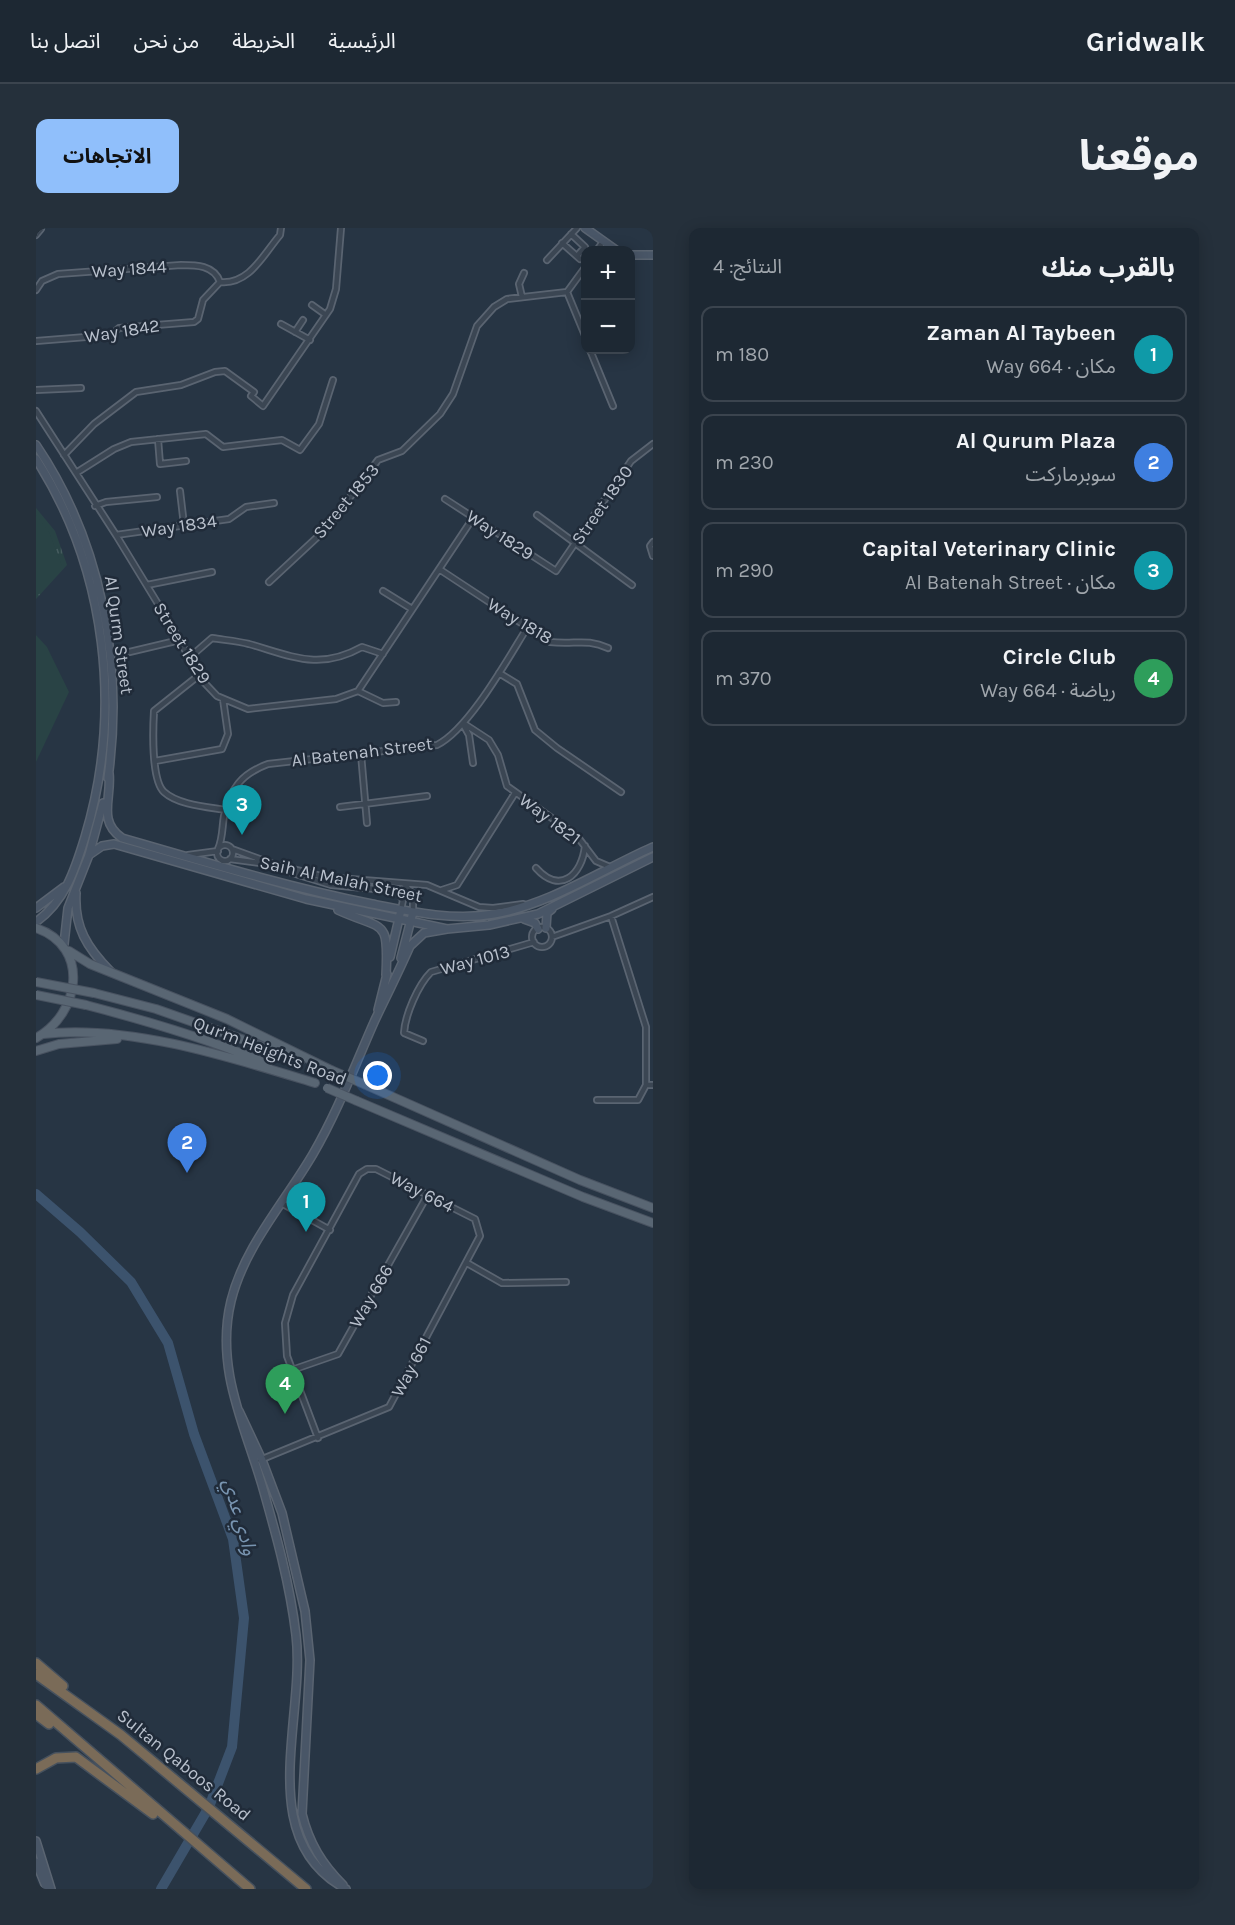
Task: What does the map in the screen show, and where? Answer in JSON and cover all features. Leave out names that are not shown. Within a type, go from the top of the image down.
[{"type":"highway","points":[[36,1663],[96,1715]]},
{"type":"highway","name":"Sultan Qaboos Road","points":[[36,1674],[96,1715],[306,1889]]},
{"type":"highway","points":[[36,1706],[126,1789]]},
{"type":"highway","points":[[36,1714],[250,1889]]},
{"type":"highway","points":[[36,1769],[56,1758],[76,1757],[126,1789]]},
{"type":"main road","points":[[36,928],[52,934],[66,948],[111,972],[227,1019],[331,1070]]},
{"type":"main road","points":[[40,1036],[62,1013],[70,996],[73,970],[66,948]]},
{"type":"main road","name":"Qur'm Heights Road","points":[[36,982],[94,993],[156,1009],[331,1070],[580,1180],[653,1208]]},
{"type":"main road","name":"Qur'm Heights Road","points":[[36,995],[87,1005],[229,1048],[584,1197],[653,1223]]},
{"type":"main road","points":[[40,1036],[87,1031],[143,1040],[243,1060],[315,1083]]},
{"type":"main road","points":[[36,1051],[79,1041],[143,1040]]},
{"type":"street","points":[[220,282],[233,283],[243,278],[280,235],[281,228]]},
{"type":"street","points":[[64,455],[94,424],[125,398],[136,392],[181,385],[215,372],[225,371],[254,392],[251,396],[263,406],[326,315],[336,289],[341,228]]},
{"type":"street","points":[[547,260],[577,228]]},
{"type":"street","points":[[36,235],[41,229]]},
{"type":"street","points":[[588,229],[608,246]]},
{"type":"street","points":[[562,243],[579,258],[585,246],[571,234]]},
{"type":"street","points":[[635,255],[653,255]]},
{"type":"street","name":"Way 1844","points":[[36,290],[42,281],[58,274],[181,265],[198,265],[211,269],[220,282]]},
{"type":"street","points":[[581,272],[567,292],[581,328]]},
{"type":"street","points":[[522,297],[519,284],[524,273]]},
{"type":"street","name":"Way 1842","points":[[36,341],[111,335],[119,328],[194,322],[198,318],[203,300],[220,282]]},
{"type":"street","name":"Street 1853","points":[[269,582],[327,529],[378,460],[402,451],[440,414],[453,394],[472,338],[484,317],[507,299],[567,292]]},
{"type":"street","points":[[312,305],[326,315]]},
{"type":"street","points":[[295,332],[303,320]]},
{"type":"street","points":[[281,324],[310,340]]},
{"type":"street","points":[[592,354],[613,406]]},
{"type":"street","points":[[76,473],[123,444],[206,434],[223,447],[282,440],[300,450],[319,424],[333,380]]},
{"type":"street","points":[[36,390],[81,388]]},
{"type":"street","name":"Street 1829","points":[[36,411],[147,585],[190,657],[198,676],[217,696],[248,709],[336,699],[358,691]]},
{"type":"street","points":[[158,440],[160,464],[186,461]]},
{"type":"street","name":"Street 1830","points":[[556,571],[631,461],[653,444]]},
{"type":"street","name":"Al Qurm Street","points":[[36,446],[57,478],[82,532],[96,573],[111,668],[113,704],[109,773],[89,855],[68,908],[66,948]]},
{"type":"street","name":"Al Qurm Street","points":[[36,459],[63,509],[89,576],[102,655],[105,704],[101,767],[92,814],[72,878],[57,903],[36,922]]},
{"type":"street","points":[[180,491],[184,525]]},
{"type":"street","points":[[95,506],[106,502],[157,497]]},
{"type":"street","name":"Way 1829","points":[[445,499],[556,571]]},
{"type":"street","name":"Way 1834","points":[[116,535],[229,519],[246,507],[274,503]]},
{"type":"street","points":[[537,515],[632,585]]},
{"type":"street","points":[[396,702],[383,703],[358,691],[473,518]]},
{"type":"street","points":[[653,542],[650,546],[653,556]]},
{"type":"street","name":"Way 1818","points":[[439,569],[550,642],[571,645],[591,640],[608,648]]},
{"type":"street","points":[[147,585],[212,572]]},
{"type":"street","points":[[383,591],[412,609]]},
{"type":"street","name":"Al Batenah Street","points":[[218,850],[226,810],[238,781],[250,771],[268,764],[437,745],[450,738],[463,723],[528,628]]},
{"type":"street","points":[[190,657],[212,638],[248,644],[299,660],[345,656],[362,647],[383,654]]},
{"type":"street","points":[[111,668],[122,654],[180,640]]},
{"type":"street","points":[[108,644],[122,654]]},
{"type":"street","points":[[499,673],[517,684],[535,730],[621,792]]},
{"type":"street","points":[[198,676],[154,711],[157,781],[164,793],[188,803],[226,810]]},
{"type":"street","points":[[155,761],[222,749],[228,734],[223,699]]},
{"type":"street","points":[[463,723],[469,735],[473,763]]},
{"type":"street","name":"Way 1821","points":[[463,723],[489,740],[498,755],[507,786],[578,836],[596,861],[610,867]]},
{"type":"street","points":[[361,754],[367,823]]},
{"type":"street","name":"Saih Al Malah Street","points":[[109,773],[106,818],[114,833],[122,838],[318,892],[412,912],[473,916],[495,914],[534,903],[653,847]]},
{"type":"street","points":[[442,890],[457,885],[515,793]]},
{"type":"street","points":[[340,807],[427,796]]},
{"type":"street","points":[[222,836],[230,848],[230,859]]},
{"type":"street","name":"Saih Al Malah Street","points":[[89,855],[102,846],[114,844],[322,903],[398,921],[447,929],[489,925],[522,918],[555,906],[653,857]]},
{"type":"street","points":[[536,868],[550,879],[559,881],[571,877],[582,863],[585,846]]},
{"type":"street","points":[[175,853],[197,855],[230,848],[276,865],[325,877],[402,883],[442,890],[468,904],[493,908],[534,903]]},
{"type":"street","points":[[218,850],[221,860],[261,863],[331,885],[397,891],[403,900],[376,1018]]},
{"type":"street","name":"Way 1821","points":[[592,877],[596,861]]},
{"type":"street","points":[[36,908],[60,891],[72,878]]},
{"type":"street","points":[[396,978],[411,923],[414,894],[402,883]]},
{"type":"street","points":[[457,885],[459,899]]},
{"type":"street","points":[[76,886],[75,914],[82,936],[93,953],[111,972]]},
{"type":"street","points":[[552,937],[611,916],[653,897]]},
{"type":"street","points":[[322,903],[380,926],[387,938],[386,975]]},
{"type":"street","points":[[552,937],[550,943],[544,947],[534,942],[534,933],[542,928],[547,914],[555,906]]},
{"type":"street","points":[[597,1100],[638,1100],[646,1085],[646,1027],[611,916]]},
{"type":"street","points":[[522,918],[531,920],[552,937]]},
{"type":"street","points":[[346,1889],[320,1859],[306,1833],[302,1814],[310,1660],[308,1636],[290,1538],[237,1409],[229,1374],[227,1348],[231,1303],[246,1259],[283,1204],[341,1102],[376,1018],[417,938],[424,933],[447,929]]},
{"type":"street","name":"Way 1013","points":[[423,1041],[404,1033],[405,1025],[421,987],[431,972],[534,942]]},
{"type":"street","points":[[646,1085],[653,1085]]},
{"type":"street","name":"Way 664","points":[[318,1438],[287,1356],[285,1323],[293,1295],[359,1174],[367,1169],[376,1168],[475,1219],[480,1228]]},
{"type":"street","name":"Way 666","points":[[292,1370],[338,1354],[427,1196]]},
{"type":"street","points":[[283,1204],[330,1230]]},
{"type":"street","name":"Way 661","points":[[258,1461],[389,1407],[467,1263],[480,1236],[480,1228]]},
{"type":"street","points":[[467,1263],[502,1283],[566,1282]]},
{"type":"street","points":[[258,1461],[282,1556],[298,1650],[291,1788],[293,1827],[301,1845],[313,1862],[330,1881],[346,1889]]},
{"type":"street","points":[[36,1841],[49,1889]]},
{"type":"street","points":[[36,1862],[49,1889]]},
{"type":"green space","points":[[36,508],[55,531],[67,565],[36,599]]},
{"type":"green space","points":[[36,515],[49,532],[62,566],[36,594]]},
{"type":"green space","points":[[36,635],[47,647],[69,692],[36,762]]},
{"type":"waterway","name":"وادي عدي","points":[[36,1194],[80,1232],[131,1282],[168,1343],[194,1434],[233,1539],[244,1618],[232,1747],[209,1807],[161,1889]]},
{"type":"place","name":"Capital Veterinary Clinic","points":[[242,835]]},
{"type":"place","name":"Al Qurum Plaza","points":[[187,1173]]},
{"type":"place","name":"Zaman Al Taybeen","points":[[306,1232]]},
{"type":"place","name":"Circle Club","points":[[285,1414]]}]
